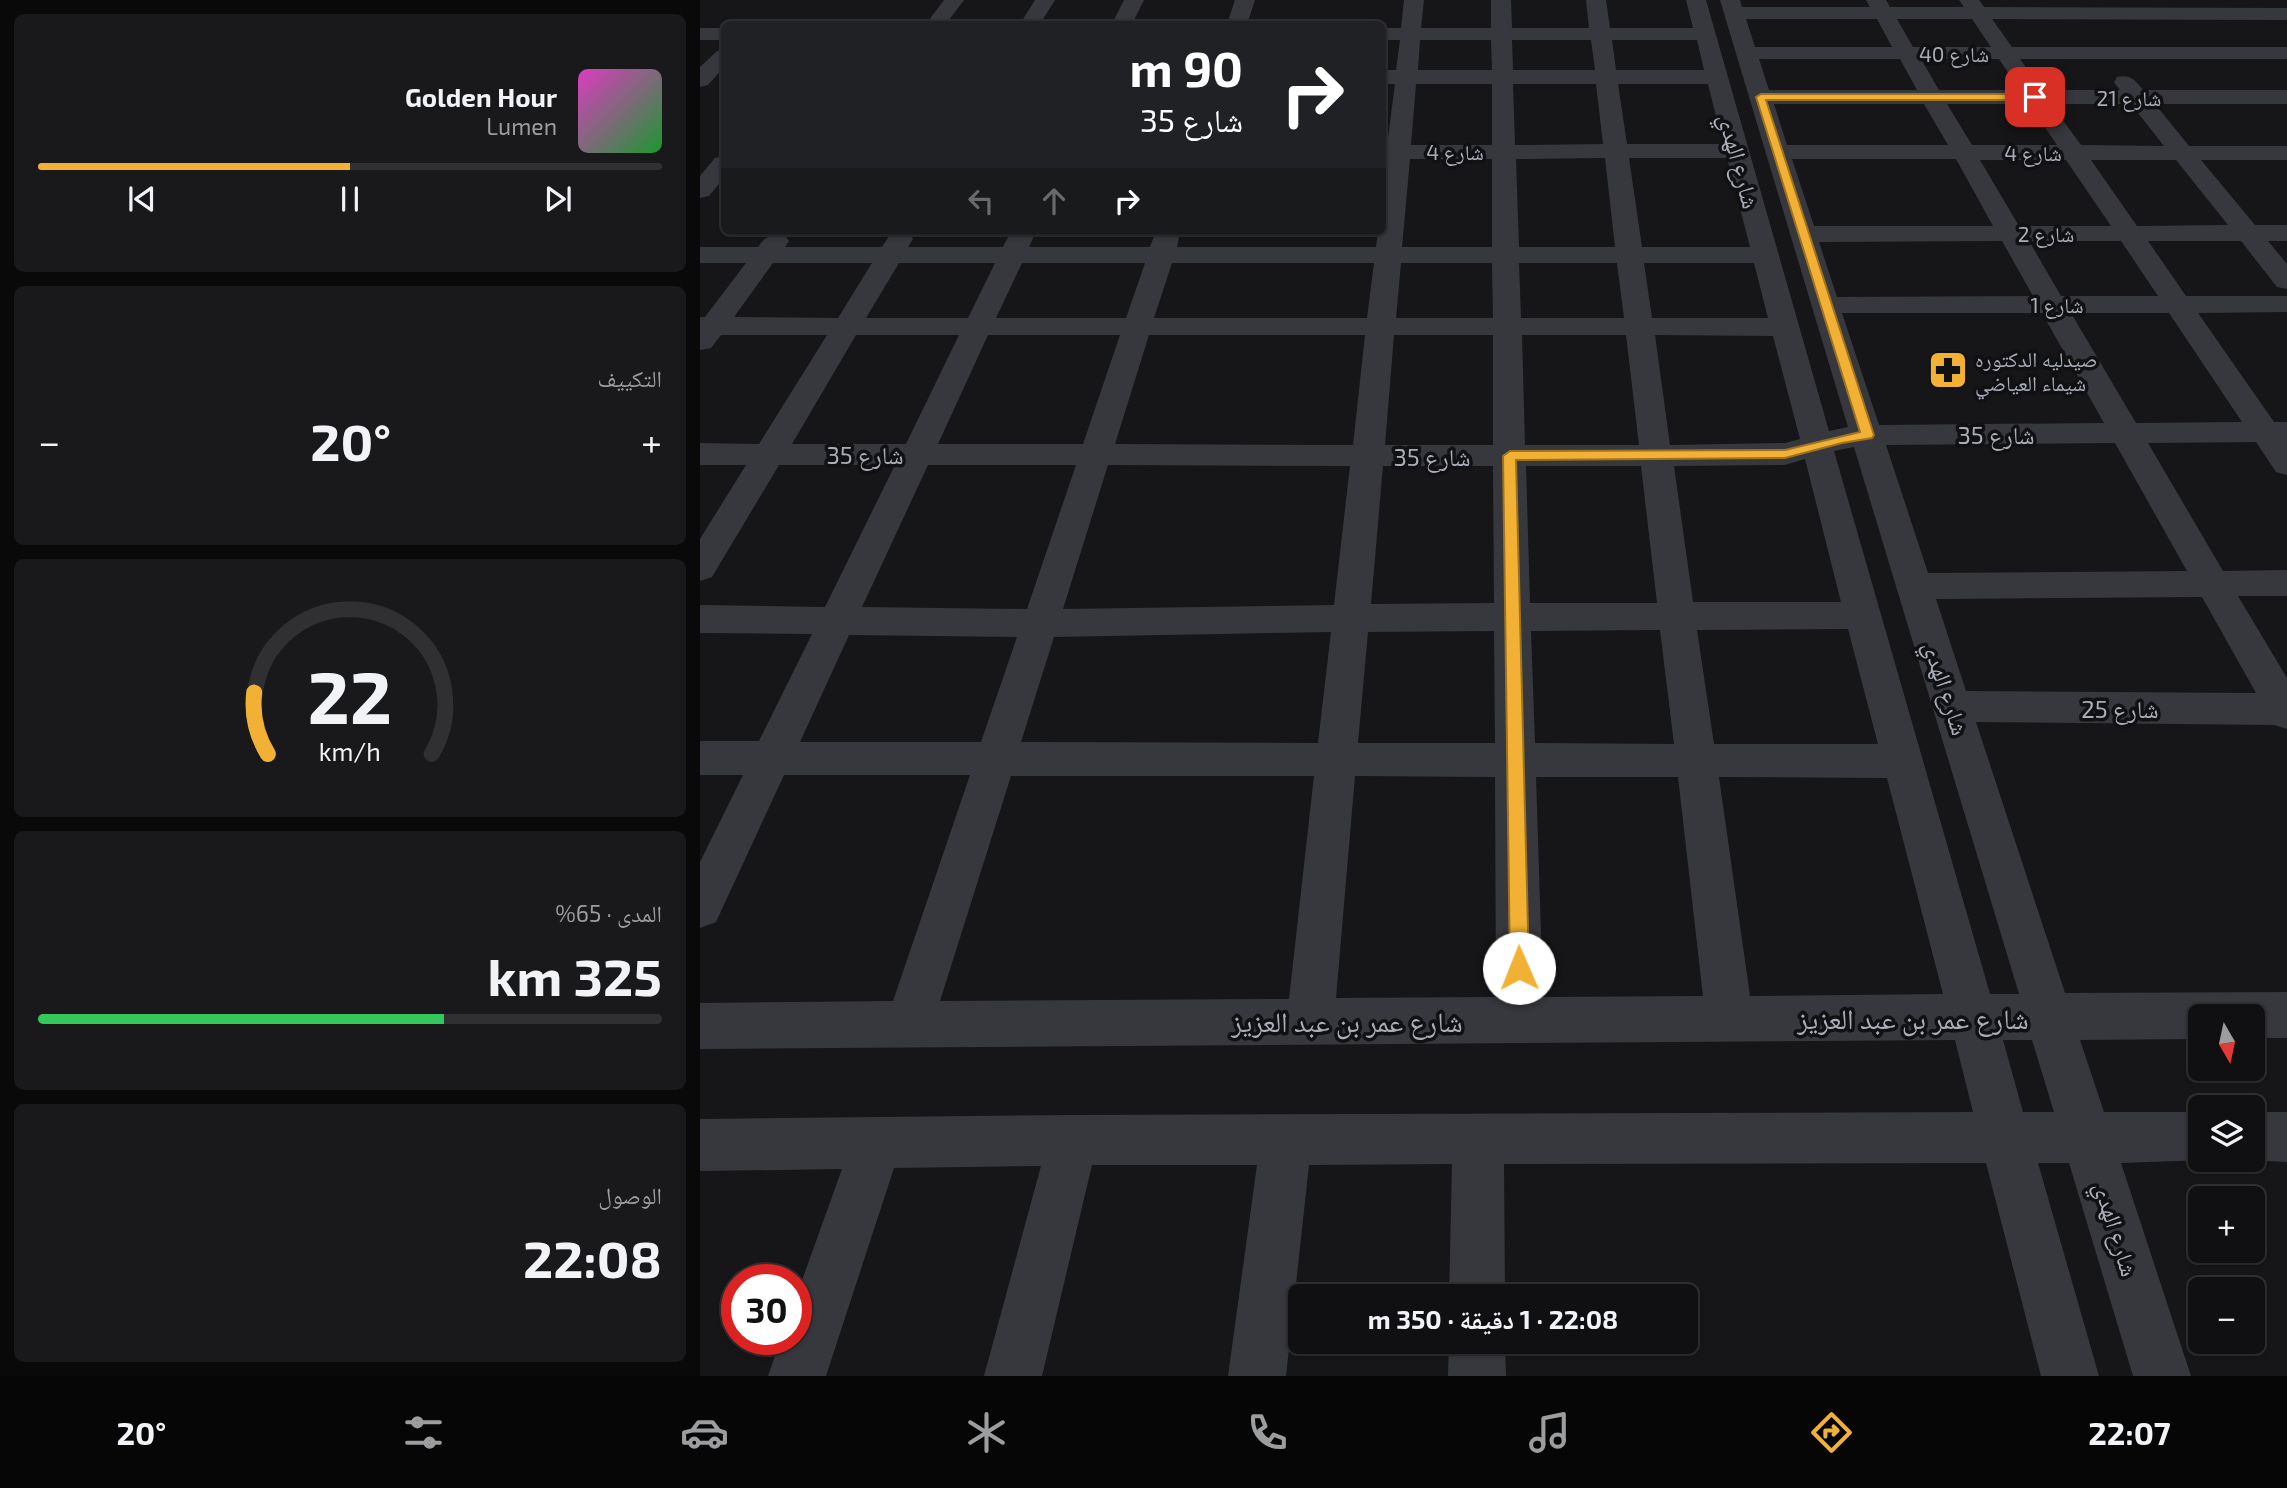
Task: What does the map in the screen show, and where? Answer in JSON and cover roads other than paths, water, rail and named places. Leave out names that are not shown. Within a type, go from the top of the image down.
[{"type":"street","points":[[938,21],[954,0]]},
{"type":"street","points":[[1032,21],[1045,0]]},
{"type":"street","points":[[1124,21],[1134,0]]},
{"type":"street","points":[[1238,21],[1245,0]]},
{"type":"street","points":[[1310,1021],[1388,255],[1396,34],[1414,0]]},
{"type":"street","points":[[1501,0],[1520,1020]]},
{"type":"street","points":[[1596,0],[1730,1019]]},
{"type":"street","points":[[1396,34],[1600,34],[1716,12],[1880,7],[2213,7],[2287,14]]},
{"type":"street","points":[[1880,7],[2286,710]]},
{"type":"street","points":[[1974,7],[2178,304],[2276,433],[2287,464]]},
{"type":"street","points":[[2064,7],[2287,281]]},
{"type":"street","points":[[2213,7],[2287,82]]},
{"type":"street","name":"شارع الهدي","points":[[1716,12],[1747,53],[2162,1376]]},
{"type":"street","name":"شارع الهدي","points":[[1716,12],[1717,77],[2070,1376]]},
{"type":"street","points":[[700,34],[721,34]]},
{"type":"street","name":"شارع 40","points":[[1747,53],[2287,53]]},
{"type":"street","points":[[707,77],[721,59]]},
{"type":"street","points":[[1394,77],[1717,77]]},
{"type":"street","name":"شارع 21","points":[[1761,97],[2287,97]]},
{"type":"street","name":"شارع 4","points":[[1390,152],[1737,151]]},
{"type":"street","name":"شارع 4","points":[[1778,152],[2287,153]]},
{"type":"street","points":[[700,153],[721,153]]},
{"type":"street","points":[[700,191],[721,166]]},
{"type":"street","name":"شارع 2","points":[[1804,234],[2287,233]]},
{"type":"street","points":[[704,332],[780,235]]},
{"type":"street","points":[[700,256],[765,256],[897,243],[1165,243],[1388,255],[1765,255]]},
{"type":"street","points":[[700,568],[897,243]]},
{"type":"street","points":[[700,908],[1018,243]]},
{"type":"street","points":[[909,1024],[1165,243]]},
{"type":"street","name":"شارع 1","points":[[1826,305],[2287,304]]},
{"type":"street","points":[[704,332],[847,326],[1786,327]]},
{"type":"street","name":"شارع 35","points":[[700,454],[1656,456],[1785,454],[1842,438],[1867,435],[2276,433]]},
{"type":"street","points":[[1914,586],[2287,583]]},
{"type":"street","points":[[700,619],[1040,624],[1351,618],[1864,615]]},
{"type":"street","name":"شارع 25","points":[[1953,706],[2286,710]]},
{"type":"street","points":[[700,758],[1903,761]]},
{"type":"street","name":"شارع عمر بن عبد العزيز","points":[[700,1026],[2287,1015]]},
{"type":"street","points":[[700,1145],[1073,1140],[2188,1137]]},
{"type":"street","points":[[2265,1137],[2287,1137]]},
{"type":"street","points":[[1013,1376],[1073,1140]]},
{"type":"street","points":[[1477,1284],[1478,1140]]},
{"type":"street","points":[[1257,1376],[1286,1141]]},
{"type":"street","points":[[797,1376],[876,1144]]},
{"type":"street","points":[[1477,1354],[1477,1376]]},
{"type":"place","name":"صيدليه الدكتوره شيماء العياضي","points":[[1948,370]]}]
